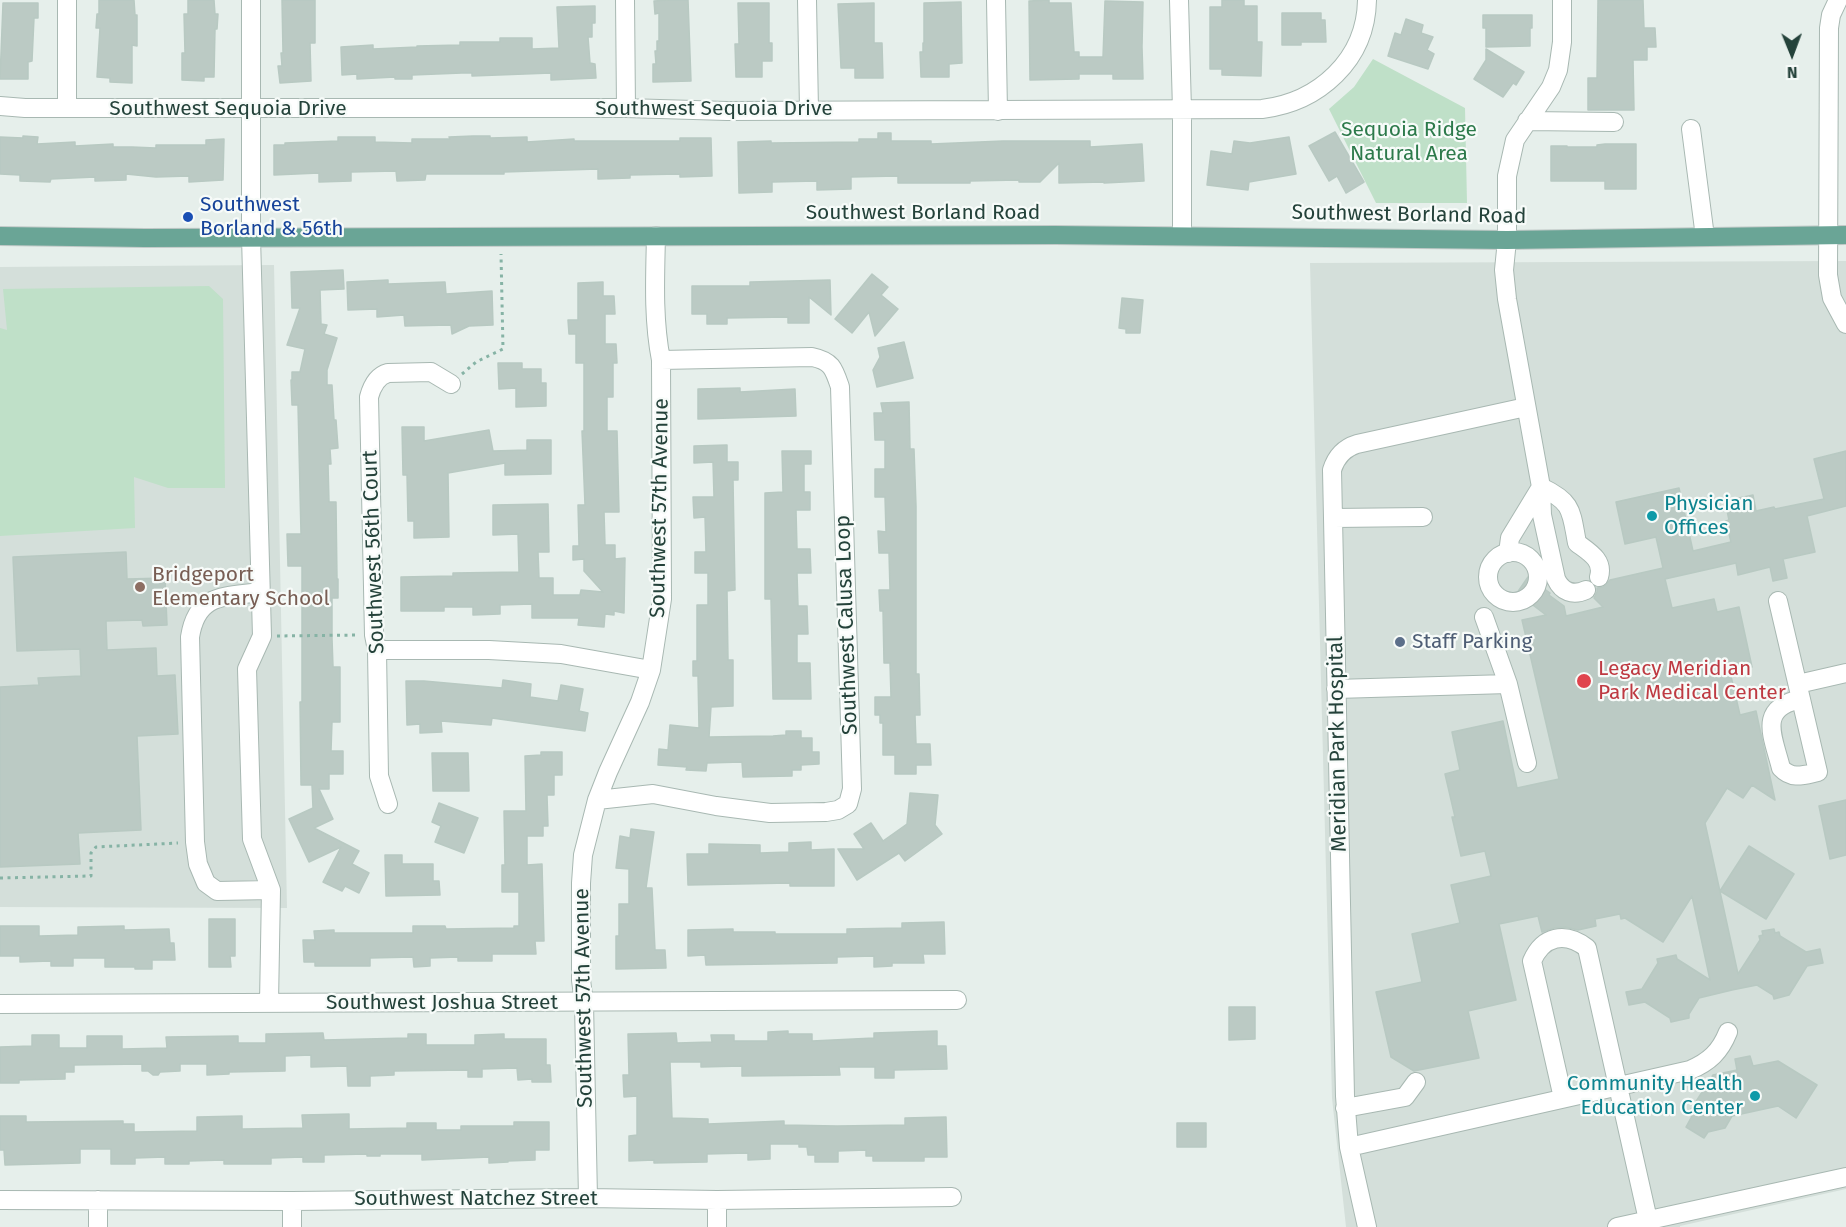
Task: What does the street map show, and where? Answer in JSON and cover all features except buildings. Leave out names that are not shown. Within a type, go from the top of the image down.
[{"type":"main road","name":"Southwest Borland Road","points":[[0,236],[145,238],[1182,235],[1507,240],[1838,235]]},
{"type":"street","points":[[67,0],[67,108]]},
{"type":"street","points":[[251,0],[251,237],[262,636],[247,669],[252,839],[271,890],[269,1003]]},
{"type":"street","points":[[626,0],[626,108]]},
{"type":"street","points":[[807,0],[809,110]]},
{"type":"street","points":[[996,0],[998,111]]},
{"type":"street","points":[[1179,0],[1182,235]]},
{"type":"street","name":"Southwest Sequoia Drive","points":[[0,106],[251,109],[626,108],[727,111],[1262,110],[1281,107],[1300,100],[1334,76],[1349,60],[1360,39],[1365,25],[1367,0]]},
{"type":"street","points":[[1562,0],[1562,42],[1558,70],[1551,87],[1515,140],[1507,176],[1507,240],[1504,270],[1507,299],[1541,487],[1542,515],[1556,579],[1558,584],[1568,592],[1586,590]]},
{"type":"street","points":[[1841,2],[1831,15],[1829,28],[1838,140],[1838,235],[1828,265],[1832,298],[1846,324]]},
{"type":"street","points":[[1527,121],[1614,122]]},
{"type":"street","points":[[1690,129],[1705,237]]},
{"type":"street","name":"Southwest 57th Avenue","points":[[588,1198],[584,1003],[581,980],[580,883],[583,855],[597,800],[640,702],[651,670],[662,599],[661,360],[655,312],[656,236]]},
{"type":"street","name":"Southwest Calusa Loop","points":[[597,800],[653,794],[770,813],[826,812],[838,810],[848,804],[852,789],[840,387],[834,369],[830,363],[812,357],[661,360]]},
{"type":"street","name":"Southwest 56th Court","points":[[388,804],[379,776],[369,397],[377,379],[388,373],[430,372],[451,384]]},
{"type":"street","name":"Meridian Park Hospital","points":[[1367,1227],[1349,1147],[1345,1108],[1332,470],[1337,458],[1348,447],[1357,444],[1526,407]]},
{"type":"street","points":[[1508,553],[1510,538],[1541,487]]},
{"type":"street","points":[[1541,487],[1555,493],[1570,508],[1577,543],[1597,559],[1600,566],[1599,577]]},
{"type":"street","points":[[1334,518],[1423,517]]},
{"type":"street","points":[[260,592],[213,600],[198,610],[192,622],[190,637],[195,842],[198,864],[206,883],[217,891],[271,890]]},
{"type":"street","points":[[1778,601],[1800,692],[1846,673]]},
{"type":"street","points":[[1484,617],[1508,684],[1527,763]]},
{"type":"street","points":[[376,642],[549,653],[651,670]]},
{"type":"street","points":[[1336,689],[1508,684]]},
{"type":"street","points":[[1563,1098],[1532,961],[1536,952],[1551,940],[1570,938],[1587,948],[1648,1220]]},
{"type":"street","name":"Southwest Joshua Street","points":[[0,1004],[957,1000]]},
{"type":"street","points":[[1349,1147],[1689,1070],[1703,1065],[1714,1056],[1723,1045],[1728,1032]]},
{"type":"street","points":[[1345,1108],[1405,1097],[1416,1082]]},
{"type":"street","points":[[1617,1227],[1846,1177]]},
{"type":"street","name":"Southwest Natchez Street","points":[[0,1200],[292,1201],[588,1198],[717,1200],[952,1197]]},
{"type":"street","points":[[98,1200],[98,1227]]},
{"type":"street","points":[[717,1200],[717,1227]]},
{"type":"street","points":[[292,1201],[292,1227]]},
{"type":"path","points":[[451,384],[476,362],[503,349],[501,237]]},
{"type":"path","points":[[262,636],[376,642]]},
{"type":"path","points":[[0,878],[91,876],[91,852],[96,847],[195,842]]},
{"type":"shaded area","name":"Legacy Meridian Park Medical Center","points":[[1846,261],[1846,1189],[1680,1227],[1346,1227],[1332,1098],[1310,263]]},
{"type":"shaded area","name":"Bridgeport Elementary School","points":[[274,265],[287,908],[0,907],[0,267]]},
{"type":"green space","name":"Sequoia Ridge Natural Area","points":[[1373,59],[1465,108],[1467,203],[1376,203],[1329,109],[1354,87]]},
{"type":"green space","points":[[209,286],[223,299],[225,488],[168,488],[134,477],[135,528],[0,536],[0,328],[7,330],[3,289]]},
{"type":"place","name":"Southwest Borland & 56th","points":[[188,217]]},
{"type":"place","name":"Physician Offices","points":[[1652,516]]},
{"type":"place","name":"Bridgeport Elementary School","points":[[140,587]]},
{"type":"place","name":"Staff Parking","points":[[1400,642]]},
{"type":"place","name":"Legacy Meridian Park Medical Center","points":[[1584,681]]},
{"type":"place","name":"Community Health Education Center","points":[[1755,1096]]}]
